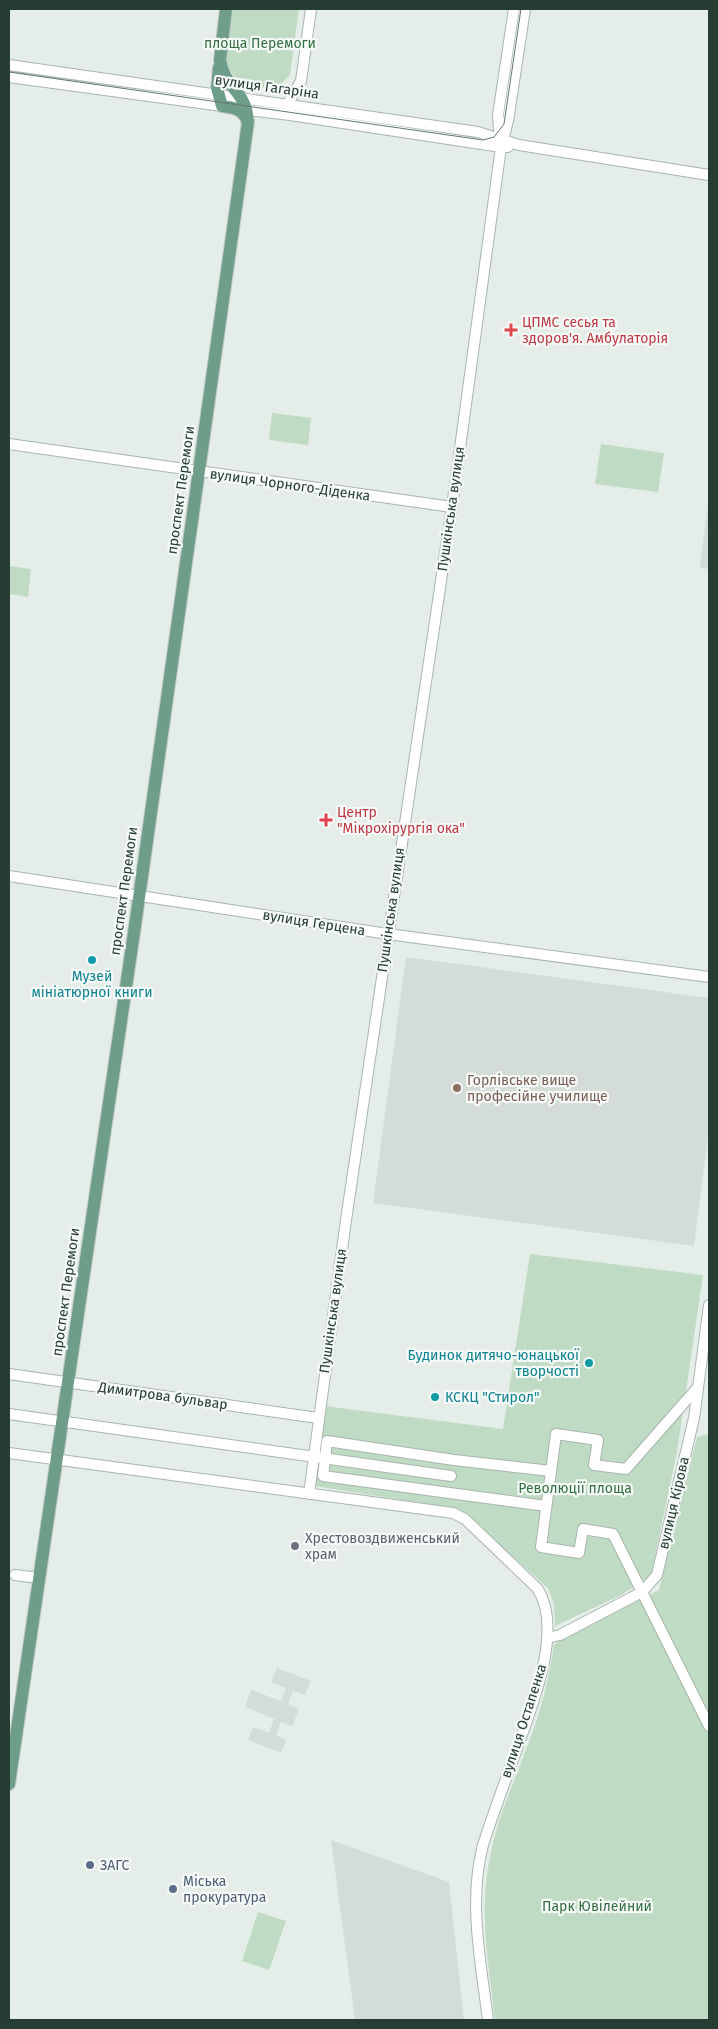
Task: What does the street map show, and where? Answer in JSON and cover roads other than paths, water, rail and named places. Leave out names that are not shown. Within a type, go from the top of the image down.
[{"type":"main road","points":[[220,101],[217,81],[226,9]]},
{"type":"main road","points":[[220,60],[224,78],[243,110]]},
{"type":"main road","name":"вулиця Гагаріна","points":[[220,101],[243,110]]},
{"type":"main road","name":"проспект Перемоги","points":[[9,1784],[199,472],[243,110]]},
{"type":"street","points":[[285,110],[301,80],[311,9]]},
{"type":"street","name":"Пушкінська вулиця","points":[[501,142],[498,115],[514,9]]},
{"type":"street","name":"Пушкінська вулиця","points":[[309,1494],[318,1418],[388,934],[452,507],[501,142],[525,9]]},
{"type":"street","name":"вулиця Гагаріна","points":[[9,65],[220,101]]},
{"type":"street","name":"вулиця Гагаріна","points":[[9,77],[220,101]]},
{"type":"street","name":"вулиця Гагаріна","points":[[243,110],[285,110],[478,132],[501,142]]},
{"type":"street","name":"вулиця Гагаріна","points":[[285,110],[709,175]]},
{"type":"street","points":[[478,132],[487,130],[493,125],[498,115]]},
{"type":"street","name":"вулиця Чорного-Діденка","points":[[9,444],[452,507]]},
{"type":"street","name":"вулиця Герцена","points":[[9,876],[388,934],[709,977]]},
{"type":"street","name":"вулиця Кірова","points":[[547,1638],[560,1635],[642,1592],[657,1575],[694,1418],[709,1304]]},
{"type":"street","name":"Димитрова бульвар","points":[[9,1374],[318,1418]]},
{"type":"street","points":[[698,1387],[626,1469],[594,1465],[598,1440],[556,1434],[541,1547],[579,1553],[583,1528],[613,1534],[709,1726]]},
{"type":"street","points":[[9,1414],[451,1476]]},
{"type":"street","points":[[546,1506],[323,1476],[327,1441],[454,1460],[551,1471]]},
{"type":"street","points":[[9,1453],[309,1494]]},
{"type":"street","points":[[448,1494],[454,1460]]},
{"type":"street","name":"вулиця Остапенка","points":[[309,1494],[461,1516],[537,1588],[545,1605],[547,1638],[542,1675],[477,1866],[475,1899],[488,2020]]},
{"type":"street","points":[[15,1575],[39,1578]]},
{"type":"tram line","points":[[9,72],[483,140],[494,137],[504,124],[521,9]]},
{"type":"place","name":"ЦПМС сесья та здоров'я. Амбулаторія","points":[[511,330]]},
{"type":"place","name":"Центр \"Мікрохірургія ока\"","points":[[326,820]]},
{"type":"place","name":"Музей мініатюрної книги","points":[[92,960]]},
{"type":"place","name":"Горлівське вище професійне училище","points":[[457,1088]]},
{"type":"place","name":"Будинок дитячо-юнацької творчості","points":[[589,1363]]},
{"type":"place","name":"КСКЦ \"Стирол\"","points":[[435,1397]]},
{"type":"place","name":"Хрестовоздвиженський храм","points":[[295,1546]]},
{"type":"place","name":"ЗАГС","points":[[90,1865]]},
{"type":"place","name":"Міська прокуратура","points":[[173,1889]]},
{"type":"park label","name":"площа Перемоги","points":[[260,43]]},
{"type":"park label","name":"Революції площа","points":[[575,1488]]},
{"type":"park label","name":"Парк Ювілейний","points":[[597,1906]]}]
